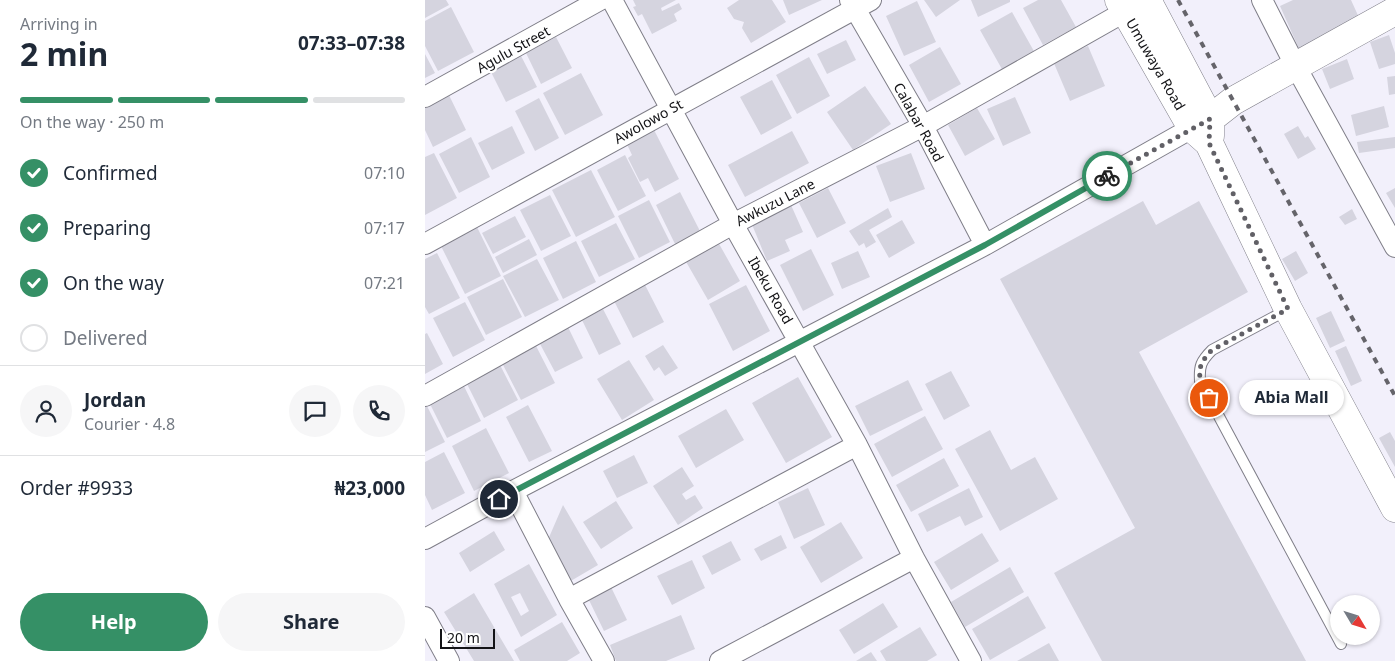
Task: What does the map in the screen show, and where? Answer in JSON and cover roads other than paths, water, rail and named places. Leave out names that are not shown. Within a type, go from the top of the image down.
[{"type":"street","name":"Agulu Street","points":[[425,97],[600,0]]},
{"type":"street","name":"Ibeku Road","points":[[612,0],[733,224],[857,445],[914,558],[969,660]]},
{"type":"street","points":[[1262,0],[1295,65],[1395,247]]},
{"type":"street","name":"Awolowo St","points":[[425,244],[859,3]]},
{"type":"street","name":"Calabar Road","points":[[859,3],[985,245]]},
{"type":"street","name":"Awkuzu Lane","points":[[425,396],[733,224],[923,126],[1131,4]]},
{"type":"street","name":"Umuwaya Road","points":[[1131,4],[1204,130],[1288,309],[1395,508]]},
{"type":"street","points":[[425,539],[513,491],[1204,130],[1233,101],[1395,11]]},
{"type":"street","points":[[569,599],[857,445]]},
{"type":"street","points":[[513,491],[569,599],[604,661]]},
{"type":"street","points":[[720,661],[914,558]]},
{"type":"street","points":[[425,617],[449,661]]},
{"type":"lane","points":[[1288,309],[1212,350],[1203,360],[1199,370],[1200,381],[1330,623]]},
{"type":"railway","points":[[1178,0],[1395,396]]},
{"type":"place","name":"Abia Mall","points":[[1209,398]]}]
